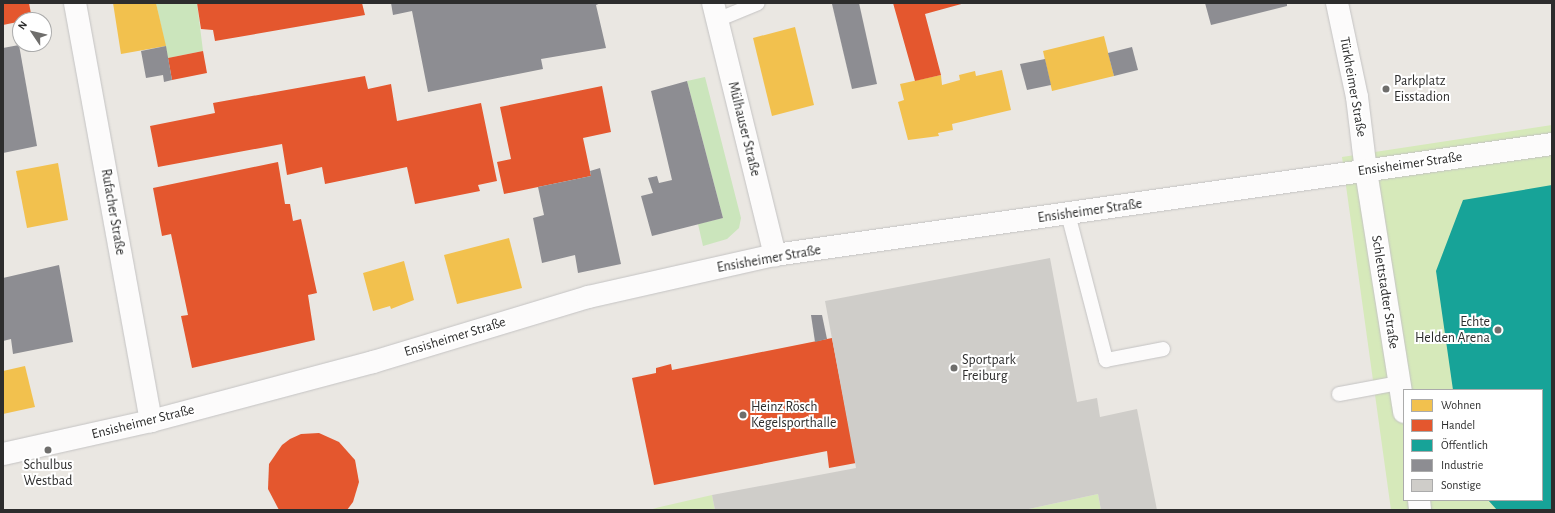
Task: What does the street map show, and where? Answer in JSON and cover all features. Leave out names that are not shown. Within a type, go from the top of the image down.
[{"type":"street","name":"Rufacher Straße","points":[[75,3],[151,421]]},
{"type":"street","name":"Türkheimer Straße","points":[[1337,3],[1357,97],[1366,171]]},
{"type":"street","name":"Mülhauser Straße","points":[[715,11],[775,255]]},
{"type":"street","name":"Ensisheimer Straße","points":[[3,454],[151,421],[373,362],[588,297],[775,255],[1552,144]]},
{"type":"street","name":"Schlettstadter Straße","points":[[1366,171],[1403,406]]},
{"type":"lane","points":[[715,11],[758,3]]},
{"type":"lane","points":[[1068,214],[1106,360],[1163,349]]},
{"type":"lane","points":[[1339,394],[1399,383]]},
{"type":"green space","points":[[156,3],[197,3],[203,51],[168,58]]},
{"type":"green space","points":[[705,77],[741,218],[739,228],[727,239],[703,246],[698,224],[723,218],[687,81]]},
{"type":"green space","points":[[1552,125],[1552,510],[1391,510],[1342,157]]},
{"type":"green space","points":[[1098,494],[1101,510],[1024,510]]},
{"type":"green space","points":[[712,495],[715,510],[649,510],[660,507]]},
{"type":"building: Wohnen","points":[[113,3],[156,3],[166,46],[121,54]]},
{"type":"building: Wohnen","points":[[795,27],[814,105],[772,116],[753,38]]},
{"type":"building: Wohnen","points":[[1104,36],[1114,76],[1052,91],[1043,51]]},
{"type":"building: Wohnen","points":[[1002,70],[1011,110],[952,124],[953,130],[938,133],[939,136],[908,140],[898,102],[904,100],[900,84],[941,75],[942,85],[960,80],[959,75],[975,71],[976,76]]},
{"type":"building: Wohnen","points":[[58,163],[68,220],[27,228],[16,171]]},
{"type":"building: Wohnen","points":[[509,238],[522,288],[457,304],[444,255]]},
{"type":"building: Wohnen","points":[[404,261],[414,300],[391,309],[390,306],[373,311],[363,273]]},
{"type":"building: Wohnen","points":[[25,366],[35,407],[3,414],[3,371]]},
{"type":"building: Handel","points":[[3,3],[29,3],[31,12],[12,12],[12,23],[3,25]]},
{"type":"building: Handel","points":[[197,3],[362,3],[365,15],[215,41],[213,30],[201,29]]},
{"type":"building: Handel","points":[[893,3],[965,3],[925,14],[941,75],[915,81]]},
{"type":"building: Handel","points":[[203,51],[207,73],[172,80],[168,58]]},
{"type":"building: Handel","points":[[365,76],[368,89],[391,84],[397,121],[481,103],[497,181],[478,185],[480,191],[415,204],[407,167],[325,184],[322,167],[287,175],[282,144],[158,167],[150,126],[215,113],[213,103]]},
{"type":"building: Handel","points":[[602,86],[611,132],[583,138],[591,176],[504,194],[497,162],[511,159],[500,107]]},
{"type":"building: Handel","points":[[278,162],[285,204],[290,204],[293,221],[301,219],[317,293],[308,295],[315,340],[192,368],[181,316],[188,315],[171,234],[162,236],[153,188]]},
{"type":"building: Handel","name":"Heinz Rösch Kegelsporthalle","points":[[832,338],[856,463],[829,468],[827,451],[654,485],[632,378],[656,373],[656,368],[671,364],[672,370]]},
{"type":"building: Handel","points":[[319,433],[339,442],[355,460],[359,482],[353,502],[347,510],[279,510],[268,489],[269,464],[282,445],[290,439],[301,434]]},
{"type":"building: Öffentlich","name":"Echte Helden Arena","points":[[1552,185],[1552,510],[1497,510],[1489,501],[1543,501],[1543,389],[1453,389],[1436,271],[1463,200]]},
{"type":"building: Industrie","points":[[391,3],[601,3],[596,5],[606,48],[541,59],[543,69],[428,92],[412,11],[393,15]]},
{"type":"building: Industrie","points":[[859,3],[877,84],[852,89],[832,4]]},
{"type":"building: Industrie","points":[[1205,3],[1287,3],[1287,6],[1211,25]]},
{"type":"building: Industrie","points":[[12,46],[12,52],[20,52],[37,146],[3,153],[3,48]]},
{"type":"building: Industrie","points":[[166,46],[172,80],[164,82],[163,75],[146,78],[141,51]]},
{"type":"building: Industrie","points":[[1132,47],[1138,70],[1114,76],[1108,53]]},
{"type":"building: Industrie","points":[[1045,59],[1051,85],[1027,90],[1020,64]]},
{"type":"building: Industrie","points":[[687,81],[723,218],[652,236],[641,196],[653,193],[648,178],[657,176],[659,183],[672,180],[651,91]]},
{"type":"building: Industrie","points":[[600,168],[621,264],[578,273],[575,255],[542,263],[533,218],[544,215],[538,187],[591,176],[590,171]]},
{"type":"building: Industrie","points":[[59,265],[73,342],[13,354],[11,339],[3,341],[3,278]]},
{"type":"building: Industrie","points":[[811,315],[822,315],[827,339],[815,342]]},
{"type":"building: Sonstige","name":"Sportpark Freiburg","points":[[1050,258],[1077,402],[1097,398],[1100,417],[1137,409],[1157,510],[1101,510],[1098,494],[1024,510],[715,510],[712,495],[856,468],[825,301]]},
{"type":"place","name":"Parkplatz Eisstadion","points":[[1386,89]]},
{"type":"place","name":"Echte Helden Arena","points":[[1498,330]]},
{"type":"place","name":"Sportpark Freiburg","points":[[954,368]]},
{"type":"place","name":"Heinz Rösch Kegelsporthalle","points":[[743,415]]},
{"type":"place","name":"Schulbus Westbad","points":[[48,450]]}]
